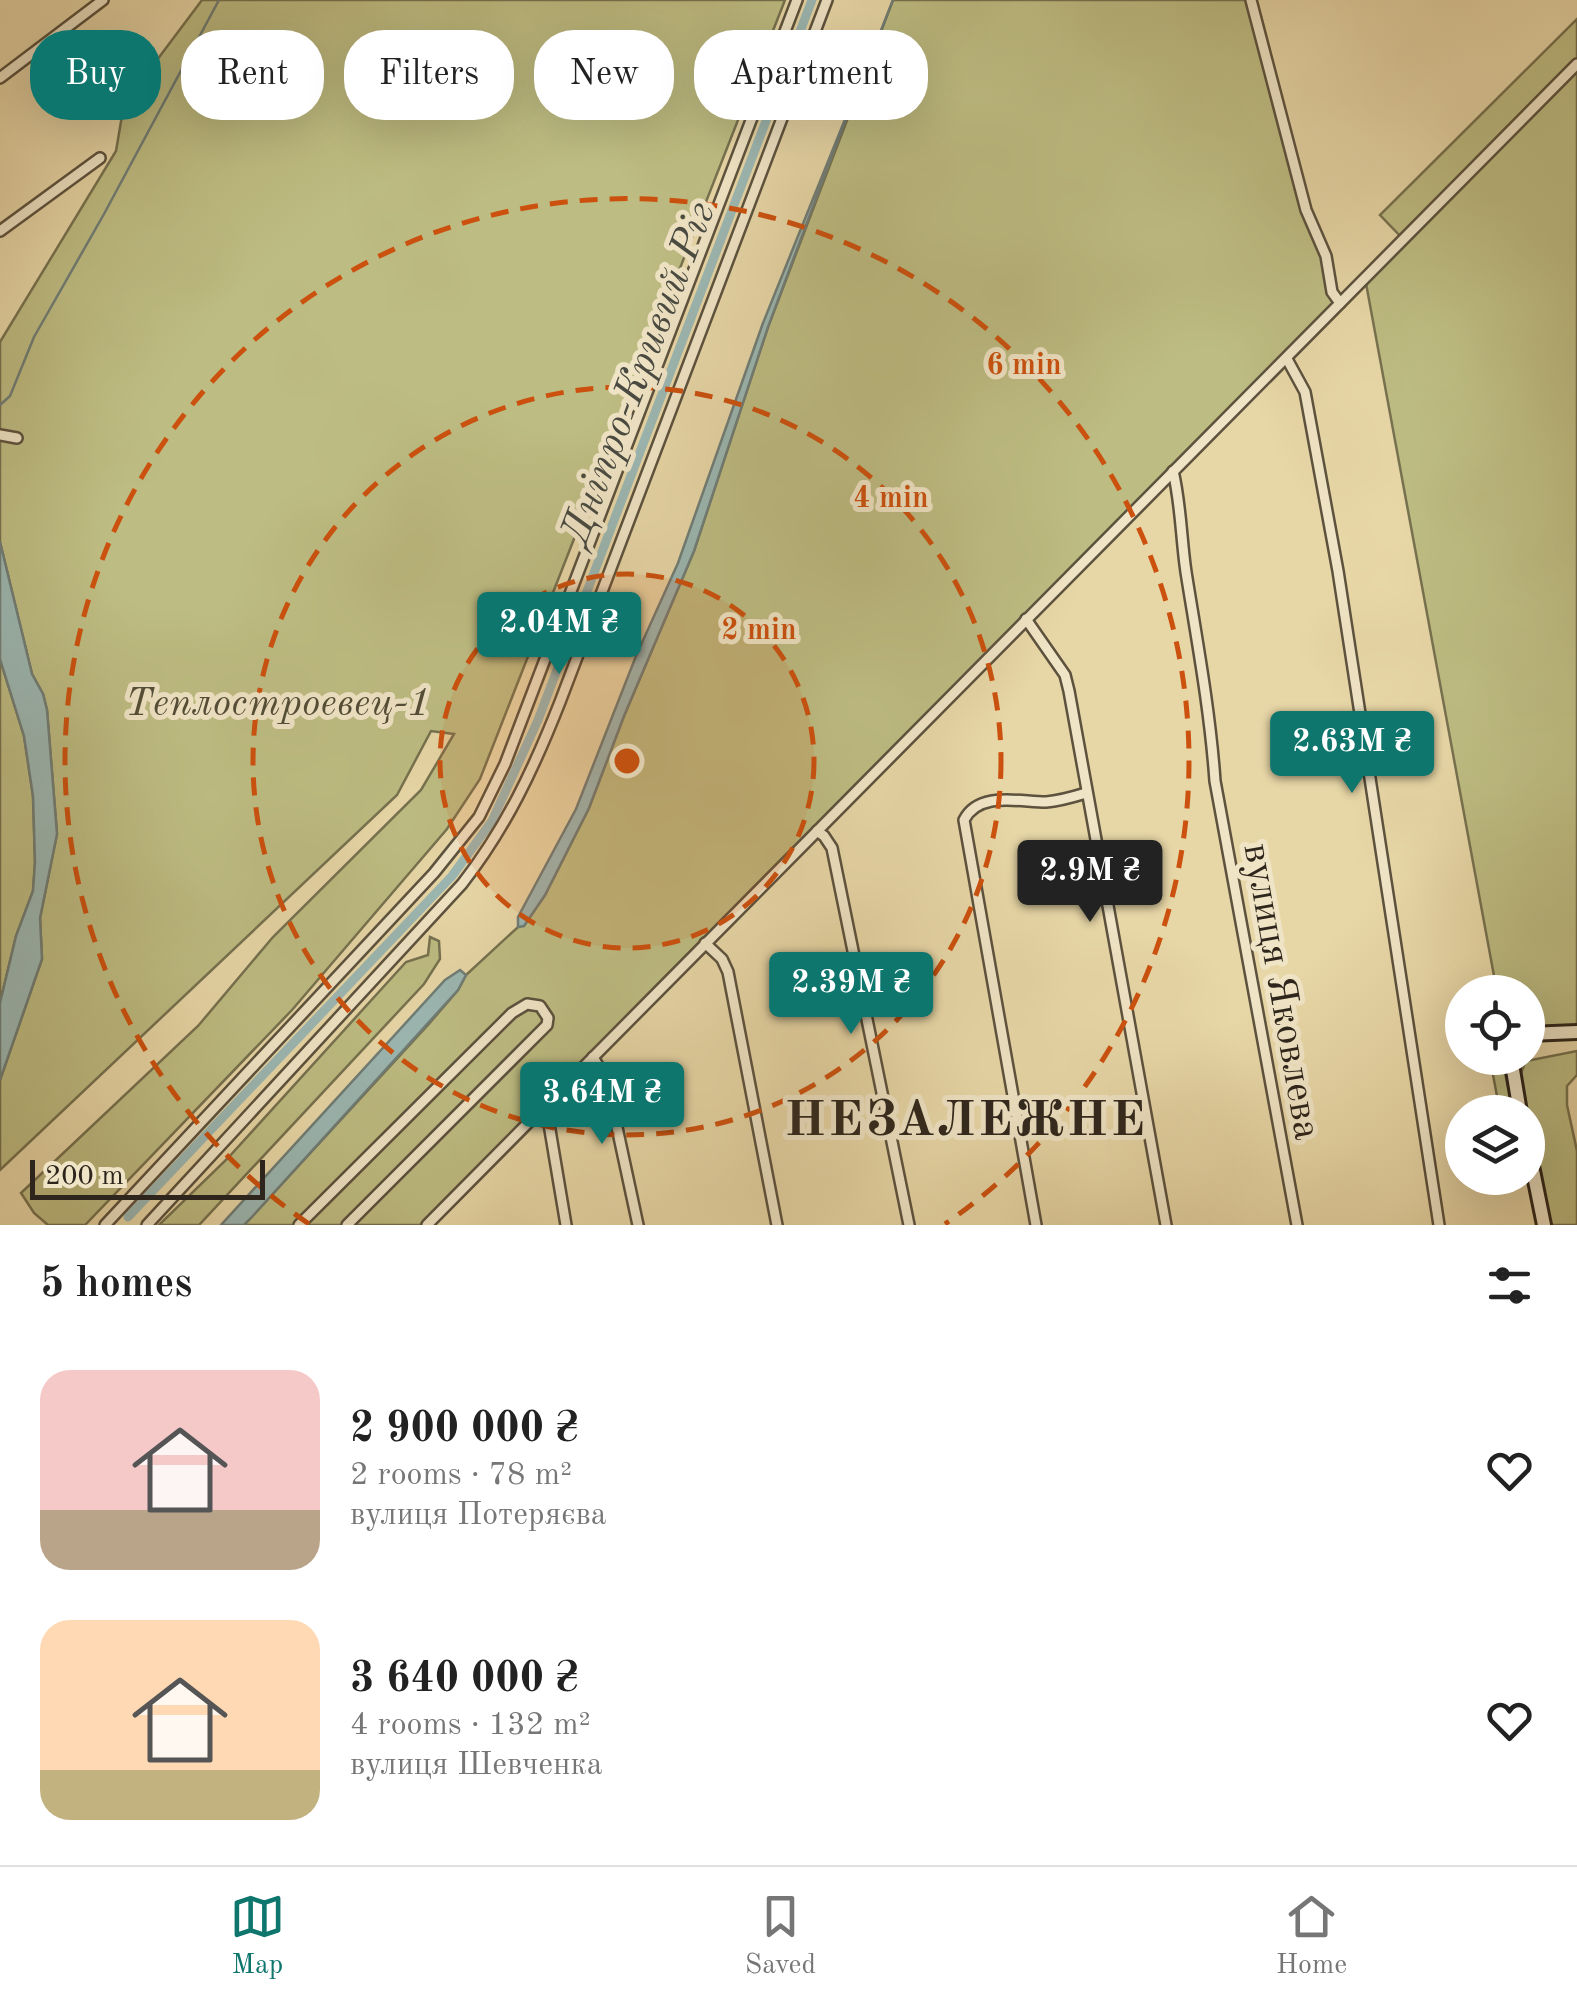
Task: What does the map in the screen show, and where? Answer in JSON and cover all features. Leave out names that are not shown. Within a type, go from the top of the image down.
[{"type":"street","points":[[0,78],[103,0]]},
{"type":"street","points":[[105,1225],[434,873],[479,818],[505,764],[797,0]]},
{"type":"street","points":[[148,1225],[462,884],[492,846],[520,797],[560,702],[827,0]]},
{"type":"street","points":[[1250,0],[1306,210],[1326,256],[1332,292],[1340,302]]},
{"type":"street","points":[[427,1225],[1577,64]]},
{"type":"street","points":[[0,231],[100,158]]},
{"type":"street","points":[[1287,358],[1305,392],[1332,536],[1440,1225]]},
{"type":"street","points":[[0,435],[17,438]]},
{"type":"street","name":"вулиця Яковлева","points":[[1173,471],[1215,781],[1297,1225]]},
{"type":"street","points":[[1026,619],[1065,675],[1166,1225]]},
{"type":"street","points":[[1036,1225],[964,820],[974,807],[994,800],[1048,802],[1086,793]]},
{"type":"street","points":[[816,831],[832,848],[909,1225]]},
{"type":"street","points":[[705,943],[722,959],[728,972],[777,1225]]},
{"type":"street","points":[[300,1225],[512,1013],[527,1004],[540,1006],[548,1018],[547,1025],[347,1225]]},
{"type":"street","points":[[1545,1033],[1577,1032]]},
{"type":"street","points":[[594,1058],[607,1081],[638,1225]]},
{"type":"street","points":[[541,1110],[549,1124],[566,1225]]},
{"type":"street","points":[[1538,1195],[1544,1225]]},
{"type":"green space","name":"Теплостроевец-1","points":[[202,0],[785,0],[773,30],[694,30],[694,120],[738,120],[480,779],[447,829],[292,1010],[85,1225],[48,1225],[21,1193],[198,1026],[273,937],[421,790],[454,734],[431,731],[397,795],[0,1170],[0,1080],[42,959],[40,918],[57,834],[47,710],[32,674],[0,542],[0,342],[116,151],[121,120],[161,120],[161,55]]},
{"type":"green space","points":[[893,0],[1251,0],[1306,210],[1340,303],[420,1225],[244,1225],[428,1025],[466,975],[524,925],[545,895],[589,808],[694,551],[768,327],[847,120],[928,120],[928,30],[882,30]]},
{"type":"green space","points":[[1577,19],[1577,1032],[1545,1033],[1545,975],[1494,975],[1365,278],[1403,239],[1380,215]]},
{"type":"green space","points":[[0,659],[24,736],[33,796],[35,862],[33,891],[16,936],[0,1003]]},
{"type":"green space","points":[[430,937],[439,941],[440,959],[424,984],[199,1225],[159,1225],[228,1158],[406,962],[428,955]]},
{"type":"green space","points":[[1577,1051],[1577,1075],[1567,1086],[1567,1105],[1577,1151],[1577,1225],[1547,1225],[1542,1195],[1545,1195],[1545,1095],[1524,1095],[1520,1075],[1545,1075],[1545,1057]]},
{"type":"green space","points":[[1493,1075],[1505,1075],[1510,1095],[1497,1095]]},
{"type":"water","points":[[845,120],[768,327],[694,551],[589,808],[545,895],[524,926],[518,927],[518,917],[576,809],[636,656],[678,563],[763,323]]},
{"type":"water","points":[[0,542],[32,674],[47,710],[57,834],[40,918],[42,959],[0,1080],[0,1003],[16,936],[33,891],[35,862],[33,796],[24,736],[0,659]]},
{"type":"water","points":[[460,970],[466,975],[458,990],[251,1218],[244,1225],[221,1225],[445,980]]},
{"type":"waterway","points":[[0,405],[10,396],[34,337],[219,0]]},
{"type":"waterway","name":"Дніпро-Кривий Ріг","points":[[128,1217],[452,876],[492,821],[538,720],[812,0]]},
{"type":"waterway","points":[[881,30],[893,0]]},
{"type":"district","name":"НЕЗАЛЕЖНЕ","points":[[966,1117]]}]
